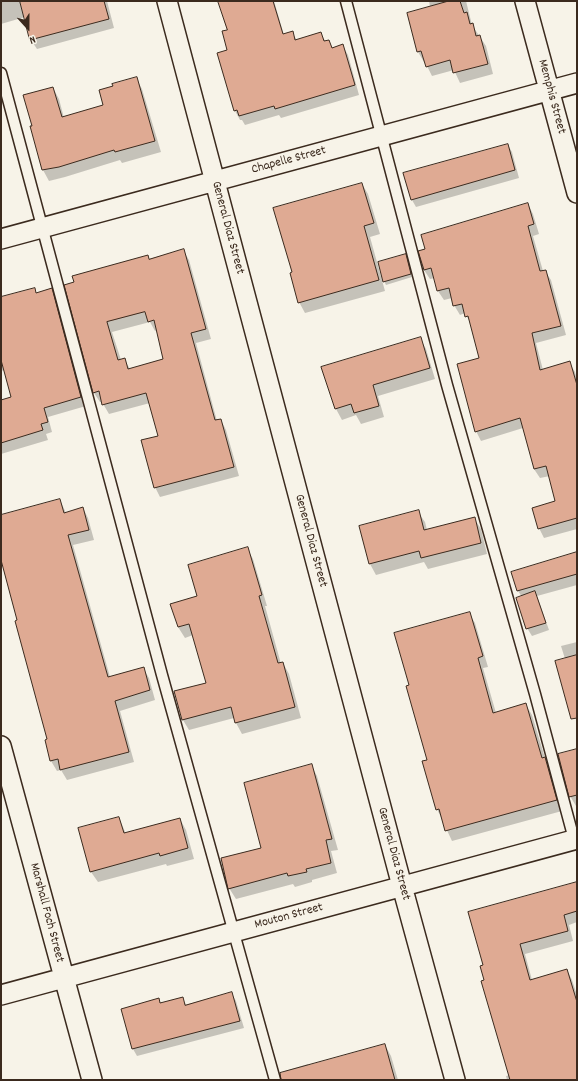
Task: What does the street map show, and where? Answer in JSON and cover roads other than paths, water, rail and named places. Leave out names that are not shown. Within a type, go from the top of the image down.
[{"type":"street","name":"General Diaz Street","points":[[167,1],[402,886],[456,1080]]},
{"type":"street","name":"Memphis Street","points":[[525,1],[577,193]]},
{"type":"street","name":"Chapelle Street","points":[[1,239],[577,83]]},
{"type":"street","name":"Marshall Foch Street","points":[[1,746],[92,1080]]},
{"type":"street","name":"Mouton Street","points":[[1,995],[402,886],[576,842]]},
{"type":"lane","points":[[346,1],[447,385],[576,842]]},
{"type":"lane","points":[[1,73],[160,667],[274,1080]]}]
